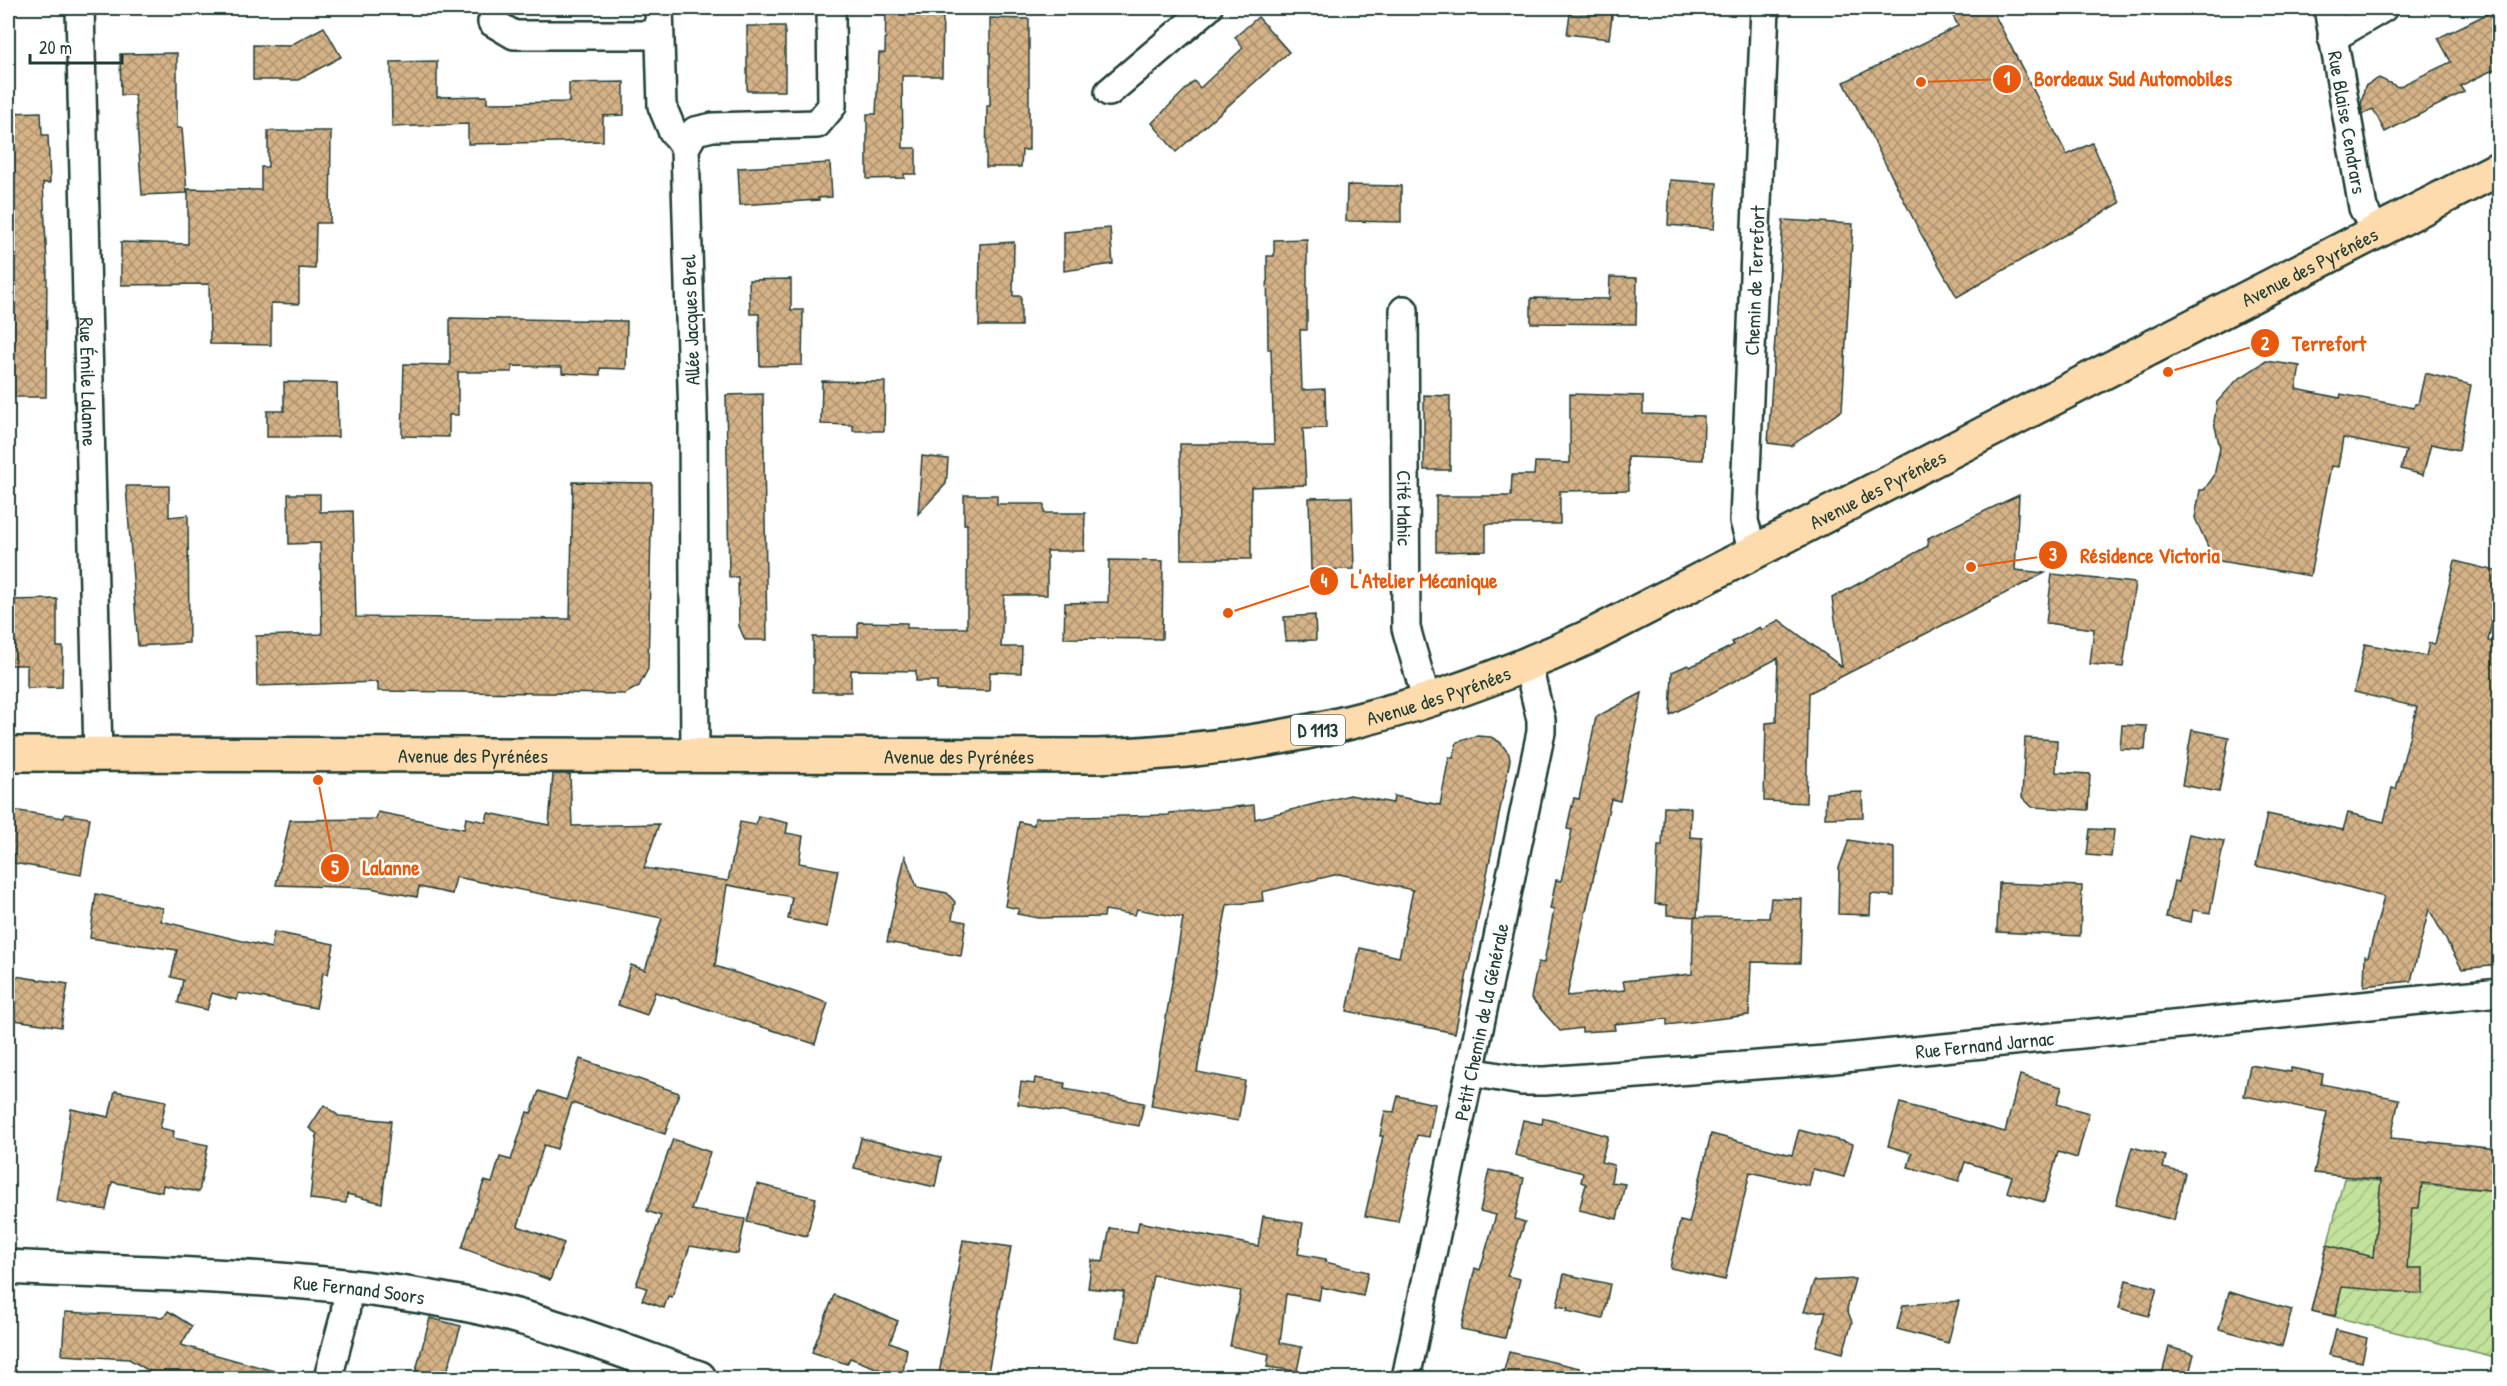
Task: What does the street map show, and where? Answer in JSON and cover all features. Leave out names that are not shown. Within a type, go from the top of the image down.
[{"type":"main road","name":"Avenue des Pyrénées","points":[[8,754],[1155,754],[1280,738],[1372,718],[1427,702],[1528,665],[1753,552],[2499,168]]},
{"type":"street","name":"Rue Émile Lalanne","points":[[80,8],[98,754]]},
{"type":"street","points":[[659,8],[662,106],[672,130],[685,148],[695,131],[713,127],[817,124],[832,106],[831,8]]},
{"type":"street","points":[[1109,92],[1208,8]]},
{"type":"street","name":"Chemin de Terrefort","points":[[1753,552],[1744,521],[1765,8]]},
{"type":"street","name":"Rue Blaise Cendrars","points":[[2328,8],[2331,38],[2363,208],[2376,232]]},
{"type":"street","points":[[2331,38],[2384,8]]},
{"type":"street","points":[[492,22],[514,35],[659,35]]},
{"type":"street","name":"Allée Jacques Brel","points":[[685,148],[693,420],[695,755]]},
{"type":"street","name":"Cité Mahic","points":[[1404,310],[1406,628],[1427,702]]},
{"type":"street","name":"Petit Chemin de la Générale","points":[[1406,1378],[1541,732],[1541,720],[1528,665]]},
{"type":"street","name":"Rue Fernand Jarnac","points":[[1471,1072],[1522,1081],[1545,1081],[1824,1060],[2499,992]]},
{"type":"street","name":"Rue Fernand Soors","points":[[8,1267],[348,1287],[442,1300],[517,1317],[699,1378]]},
{"type":"street","points":[[328,1378],[345,1314],[348,1287]]},
{"type":"green space","points":[[2344,1178],[2499,1191],[2499,1358],[2311,1311]]},
{"type":"building","points":[[886,8],[943,8],[942,76],[902,76],[903,148],[916,148],[916,174],[904,174],[904,178],[867,179],[867,114],[876,114],[879,53],[885,53]]},
{"type":"building","points":[[1571,8],[1613,8],[1609,39],[1567,34]]},
{"type":"building","points":[[1965,8],[1991,8],[2067,155],[2092,143],[2120,203],[1957,297],[1920,232],[1844,82],[1958,26],[1952,14]]},
{"type":"building","points":[[2499,8],[2499,67],[2460,86],[2464,92],[2385,132],[2373,109],[2363,114],[2361,105],[2365,86],[2379,78],[2398,87],[2451,62],[2438,38]]},
{"type":"building","points":[[1258,17],[1289,52],[1176,152],[1152,123],[1194,81],[1200,88],[1243,48],[1235,37]]},
{"type":"building","points":[[990,18],[1029,19],[1029,150],[1022,150],[1021,167],[986,167],[987,106],[990,106]]},
{"type":"building","points":[[747,26],[785,26],[785,91],[747,91]]},
{"type":"building","points":[[324,27],[341,57],[298,80],[253,80],[253,45],[289,46]]},
{"type":"building","points":[[177,53],[177,128],[182,128],[187,193],[142,195],[135,95],[121,95],[120,54]]},
{"type":"building","points":[[437,61],[437,97],[487,96],[487,103],[569,102],[569,83],[624,82],[624,115],[603,116],[603,141],[468,144],[468,124],[392,127],[391,62]]},
{"type":"building","points":[[41,112],[42,135],[48,135],[50,183],[43,183],[47,264],[46,397],[8,397],[8,113]]},
{"type":"building","points":[[268,131],[331,131],[330,223],[316,223],[315,269],[299,268],[299,304],[271,303],[271,345],[210,344],[209,284],[121,285],[121,242],[188,244],[188,189],[261,190],[261,167],[268,167]]},
{"type":"building","points":[[830,163],[832,197],[818,198],[819,200],[740,205],[738,168]]},
{"type":"building","points":[[1670,180],[1717,183],[1714,229],[1668,225]]},
{"type":"building","points":[[1347,185],[1401,186],[1401,222],[1346,221]]},
{"type":"building","points":[[1783,220],[1853,224],[1842,410],[1791,446],[1768,443]]},
{"type":"building","points":[[1110,228],[1113,264],[1064,271],[1064,232]]},
{"type":"building","points":[[1307,239],[1307,330],[1300,330],[1302,390],[1325,389],[1326,428],[1303,429],[1306,485],[1251,487],[1251,559],[1181,559],[1180,444],[1274,444],[1271,349],[1268,349],[1267,256],[1274,256],[1274,240]]},
{"type":"building","points":[[1014,242],[1013,296],[1021,296],[1021,326],[979,326],[980,244]]},
{"type":"building","points":[[1610,277],[1637,278],[1636,324],[1531,323],[1531,298],[1609,299]]},
{"type":"building","points":[[791,279],[791,310],[803,310],[802,365],[760,366],[759,314],[750,314],[749,280]]},
{"type":"building","points":[[450,318],[627,321],[626,369],[600,368],[600,375],[562,373],[562,367],[512,366],[512,372],[458,372],[458,415],[449,415],[449,437],[402,436],[404,364],[450,365]]},
{"type":"building","points":[[2266,361],[2300,366],[2296,389],[2340,398],[2341,394],[2414,408],[2415,404],[2418,404],[2425,373],[2471,385],[2459,450],[2431,444],[2423,475],[2401,469],[2406,451],[2343,438],[2338,467],[2331,466],[2310,576],[2214,560],[2195,518],[2200,490],[2204,490],[2214,476],[2220,448],[2214,422],[2217,402],[2237,380]]},
{"type":"building","points":[[822,381],[885,382],[884,431],[853,431],[853,425],[821,424]]},
{"type":"building","points":[[284,382],[337,383],[338,437],[267,437],[267,411],[284,411]]},
{"type":"building","points":[[763,394],[767,640],[745,640],[739,626],[738,577],[729,577],[726,395]]},
{"type":"building","points":[[1570,394],[1643,396],[1643,414],[1704,416],[1703,460],[1628,457],[1629,490],[1560,491],[1560,524],[1486,524],[1486,551],[1436,552],[1436,496],[1511,496],[1512,475],[1534,475],[1535,462],[1570,463]]},
{"type":"building","points":[[1424,395],[1450,396],[1450,470],[1424,470]]},
{"type":"building","points":[[922,456],[948,459],[947,474],[946,484],[918,514]]},
{"type":"building","points":[[573,482],[652,483],[648,669],[639,686],[625,694],[378,691],[378,682],[257,686],[256,636],[322,634],[320,543],[289,544],[288,494],[320,494],[320,512],[353,511],[356,617],[570,619]]},
{"type":"building","points":[[126,486],[169,486],[169,517],[188,515],[189,643],[138,646]]},
{"type":"building","points":[[964,495],[997,495],[997,504],[1044,504],[1044,513],[1085,513],[1084,551],[1047,551],[1047,595],[1004,595],[1001,647],[1022,647],[1021,673],[990,672],[989,691],[937,690],[937,681],[916,681],[916,671],[851,670],[851,692],[813,692],[813,637],[858,637],[858,622],[907,623],[907,628],[967,628],[967,524],[964,524]]},
{"type":"building","points":[[2019,495],[2015,570],[2045,573],[1809,693],[1806,803],[1764,801],[1766,723],[1776,722],[1778,658],[1670,715],[1672,672],[1688,665],[1690,667],[1734,645],[1732,642],[1760,627],[1762,630],[1779,620],[1842,667],[1832,598],[1928,546],[1928,538]]},
{"type":"building","points":[[1352,497],[1354,569],[1311,570],[1309,498]]},
{"type":"building","points":[[1109,560],[1163,561],[1162,639],[1064,638],[1065,603],[1108,602]]},
{"type":"building","points":[[2455,561],[2499,572],[2499,589],[2488,641],[2499,643],[2499,965],[2462,969],[2429,909],[2411,981],[2364,986],[2365,956],[2368,957],[2384,897],[2290,871],[2290,873],[2256,866],[2267,814],[2343,830],[2348,813],[2384,822],[2392,788],[2396,789],[2417,707],[2354,692],[2365,644],[2426,656],[2429,643],[2435,644]]},
{"type":"building","points":[[2052,574],[2135,583],[2123,667],[2090,664],[2094,629],[2046,623]]},
{"type":"building","points":[[57,599],[57,647],[63,647],[62,687],[27,688],[27,665],[8,665],[8,600]]},
{"type":"building","points":[[1315,615],[1316,640],[1286,641],[1284,617]]},
{"type":"building","points":[[1642,693],[1620,801],[1611,799],[1567,996],[1625,990],[1623,981],[1692,974],[1694,917],[1769,918],[1771,898],[1802,899],[1800,963],[1751,962],[1749,1015],[1667,1025],[1667,1019],[1614,1024],[1615,1030],[1582,1032],[1582,1028],[1560,1031],[1531,998],[1538,962],[1544,963],[1554,910],[1550,909],[1556,880],[1561,881],[1572,830],[1567,829],[1570,814],[1574,798],[1579,799],[1596,717]]},
{"type":"building","points":[[2122,725],[2147,726],[2145,750],[2120,749]]},
{"type":"building","points":[[2192,730],[2229,737],[2219,792],[2182,785]]},
{"type":"building","points":[[1477,736],[1491,737],[1500,742],[1509,754],[1510,760],[1455,1033],[1347,1011],[1360,948],[1399,957],[1413,890],[1339,874],[1262,892],[1263,901],[1227,905],[1197,1072],[1245,1081],[1238,1121],[1151,1106],[1183,918],[1137,909],[1135,915],[1105,910],[1104,917],[1038,918],[1017,914],[1019,909],[1005,906],[1019,822],[1034,825],[1035,818],[1169,815],[1170,813],[1254,805],[1255,819],[1350,795],[1393,803],[1394,796],[1440,805],[1449,757],[1453,758],[1457,742]]},
{"type":"building","points":[[2025,738],[2057,740],[2056,772],[2090,774],[2088,810],[2032,807],[2022,797]]},
{"type":"building","points":[[553,774],[570,774],[572,826],[659,824],[644,868],[728,881],[740,822],[756,825],[758,816],[788,823],[786,833],[803,836],[799,863],[838,870],[827,927],[788,919],[792,897],[727,885],[715,966],[828,1003],[815,1044],[655,992],[647,1015],[618,1005],[631,965],[645,970],[662,918],[456,877],[452,894],[419,887],[417,897],[370,888],[276,885],[290,820],[376,819],[378,812],[464,829],[466,818],[486,822],[488,813],[549,825]]},
{"type":"building","points":[[1862,792],[1863,817],[1825,818],[1826,793]]},
{"type":"building","points":[[1664,807],[1691,808],[1690,837],[1702,838],[1697,917],[1667,915],[1667,905],[1655,904],[1658,846],[1662,846]]},
{"type":"building","points":[[12,810],[64,818],[65,814],[90,818],[81,875],[8,862],[8,838]]},
{"type":"building","points":[[2090,829],[2114,830],[2111,857],[2087,855]]},
{"type":"building","points":[[2189,834],[2224,841],[2210,913],[2193,910],[2191,922],[2166,917],[2174,881],[2179,882]]},
{"type":"building","points":[[1849,840],[1894,848],[1894,896],[1871,894],[1870,915],[1838,914],[1839,868]]},
{"type":"building","points":[[905,856],[917,887],[947,893],[955,902],[952,919],[966,922],[961,956],[887,942]]},
{"type":"building","points":[[1999,883],[2082,886],[2080,936],[1997,932]]},
{"type":"building","points":[[96,894],[163,908],[161,921],[271,948],[274,932],[334,944],[328,974],[323,973],[316,1008],[239,993],[237,1000],[212,993],[207,1010],[178,1003],[183,980],[171,977],[177,950],[90,938]]},
{"type":"building","points":[[8,975],[68,984],[61,1027],[8,1019]]},
{"type":"building","points":[[580,1059],[679,1093],[665,1134],[572,1103],[557,1149],[544,1145],[518,1226],[564,1243],[550,1280],[462,1248],[484,1181],[492,1183],[500,1157],[511,1160],[527,1112],[531,1113],[539,1091],[566,1100]]},
{"type":"building","points":[[2250,1065],[2291,1072],[2291,1068],[2323,1074],[2321,1084],[2399,1099],[2391,1138],[2499,1149],[2499,1191],[2422,1183],[2419,1208],[2412,1208],[2407,1268],[2423,1268],[2423,1294],[2342,1287],[2335,1316],[2311,1311],[2327,1245],[2373,1257],[2381,1180],[2314,1173],[2327,1112],[2244,1096]]},
{"type":"building","points":[[2020,1075],[2062,1087],[2057,1104],[2089,1113],[2077,1158],[2058,1152],[2044,1202],[2007,1192],[2012,1176],[1965,1162],[1959,1181],[1908,1167],[1912,1153],[1888,1146],[1900,1103],[2005,1132]]},
{"type":"building","points":[[1035,1078],[1065,1083],[1064,1089],[1144,1103],[1139,1126],[1018,1104],[1021,1082],[1034,1084]]},
{"type":"building","points":[[115,1091],[166,1101],[160,1128],[174,1131],[173,1138],[208,1145],[199,1192],[163,1185],[162,1192],[112,1182],[106,1210],[57,1201],[71,1109],[109,1117]]},
{"type":"building","points":[[1398,1096],[1435,1104],[1429,1137],[1417,1135],[1398,1222],[1365,1216],[1383,1136],[1380,1136],[1385,1111],[1394,1112]]},
{"type":"building","points":[[324,1105],[339,1116],[391,1121],[382,1203],[347,1194],[346,1203],[310,1199],[317,1134],[309,1128]]},
{"type":"building","points":[[1543,1118],[1608,1136],[1601,1162],[1614,1165],[1611,1182],[1625,1184],[1617,1219],[1579,1210],[1586,1184],[1581,1182],[1583,1173],[1515,1155],[1523,1120],[1542,1124]]},
{"type":"building","points":[[1799,1130],[1853,1144],[1844,1177],[1813,1169],[1809,1186],[1750,1172],[1725,1280],[1670,1268],[1680,1221],[1689,1223],[1711,1134],[1792,1155]]},
{"type":"building","points":[[861,1138],[941,1157],[935,1187],[854,1168]]},
{"type":"building","points":[[673,1139],[710,1152],[691,1210],[745,1219],[738,1254],[690,1246],[672,1297],[668,1296],[664,1308],[642,1300],[647,1288],[636,1285],[661,1216],[647,1211]]},
{"type":"building","points":[[2132,1147],[2166,1156],[2163,1168],[2185,1173],[2174,1220],[2116,1205]]},
{"type":"building","points":[[1489,1170],[1524,1178],[1515,1219],[1525,1222],[1507,1276],[1520,1279],[1505,1338],[1461,1329],[1475,1268],[1480,1270],[1496,1215],[1480,1211]]},
{"type":"building","points":[[757,1184],[816,1198],[807,1236],[747,1222]]},
{"type":"building","points":[[1263,1216],[1303,1223],[1298,1254],[1326,1259],[1325,1262],[1368,1272],[1363,1296],[1321,1287],[1319,1300],[1286,1294],[1280,1343],[1302,1347],[1297,1371],[1267,1367],[1269,1354],[1230,1346],[1241,1291],[1153,1275],[1140,1342],[1116,1337],[1124,1292],[1088,1288],[1092,1260],[1103,1262],[1110,1228],[1137,1232],[1139,1222],[1258,1246]]},
{"type":"building","points":[[963,1240],[1011,1247],[987,1378],[961,1378],[939,1374]]},
{"type":"building","points":[[1564,1274],[1610,1284],[1603,1319],[1567,1311],[1568,1308],[1557,1306]]},
{"type":"building","points":[[1855,1279],[1847,1309],[1852,1322],[1843,1353],[1816,1346],[1826,1311],[1804,1312],[1814,1281]]},
{"type":"building","points":[[2126,1280],[2157,1288],[2149,1316],[2119,1308]]},
{"type":"building","points":[[2229,1292],[2292,1310],[2282,1346],[2219,1329]]},
{"type":"building","points":[[834,1295],[898,1321],[890,1342],[907,1349],[902,1378],[850,1358],[847,1364],[812,1352]]},
{"type":"building","points":[[1959,1301],[1948,1343],[1897,1329],[1903,1305]]},
{"type":"building","points":[[168,1311],[192,1326],[181,1345],[274,1371],[273,1378],[161,1378],[129,1359],[62,1355],[65,1312],[164,1317]]},
{"type":"building","points":[[430,1318],[461,1326],[445,1378],[415,1374]]},
{"type":"building","points":[[2336,1330],[2367,1338],[2362,1362],[2329,1355]]},
{"type":"building","points":[[2169,1347],[2194,1354],[2188,1378],[2161,1378]]},
{"type":"building","points":[[1509,1352],[1580,1368],[1579,1378],[1502,1378]]},
{"type":"place","name":"Bordeaux Sud Automobiles","points":[[1921,82]]},
{"type":"place","name":"Terrefort","points":[[2168,372]]},
{"type":"place","name":"Résidence Victoria","points":[[1971,567]]},
{"type":"place","name":"L'Atelier Mécanique","points":[[1228,613]]},
{"type":"place","name":"Lalanne","points":[[318,780]]}]
